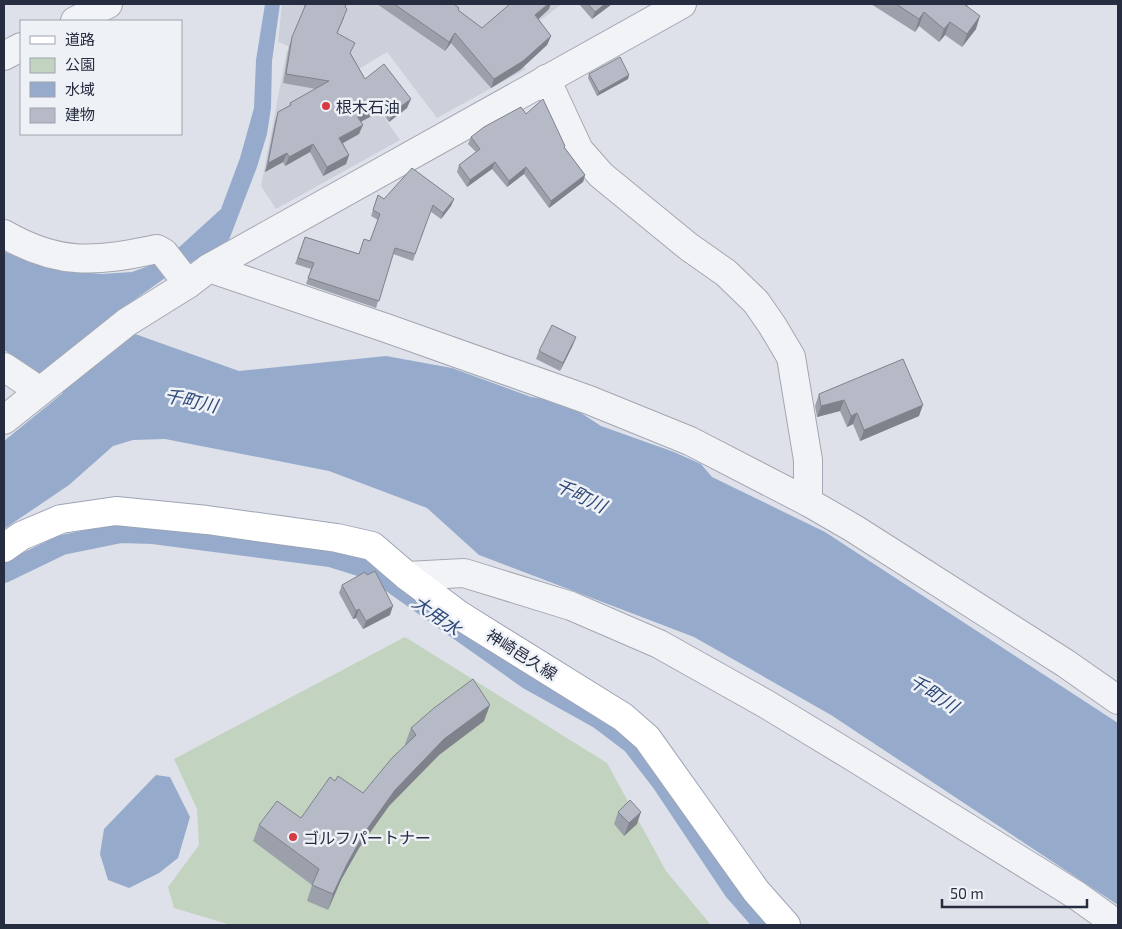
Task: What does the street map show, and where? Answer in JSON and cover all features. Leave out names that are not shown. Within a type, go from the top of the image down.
[{"type":"main road","name":"神崎邑久線","points":[[4,548],[21,536],[61,519],[116,511],[207,520],[337,538],[372,546],[406,576],[459,615],[623,717],[647,738],[756,891],[786,925]]},
{"type":"street","points":[[77,20],[108,4]]},
{"type":"street","points":[[4,420],[127,322],[185,279],[209,268],[682,4]]},
{"type":"street","points":[[4,56],[20,48]]},
{"type":"street","points":[[546,79],[579,150],[601,175],[689,247],[726,273],[756,302],[772,325],[791,357],[808,460],[808,502]]},
{"type":"street","points":[[4,234],[16,241],[52,255],[86,259],[120,257],[157,249],[164,253],[185,279]]},
{"type":"street","points":[[209,268],[386,328],[588,400],[690,441],[808,502],[869,538],[1118,700]]},
{"type":"street","points":[[4,367],[45,387]]},
{"type":"street","points":[[406,576],[464,573],[571,606],[660,644],[766,704],[855,758],[1076,895],[1118,925]]},
{"type":"shaded area","points":[[282,4],[562,4],[505,47],[526,69],[437,118],[387,52],[354,72],[278,42]]},
{"type":"shaded area","name":"根木石油","points":[[287,50],[353,73],[400,140],[276,209],[261,186]]},
{"type":"green space","name":"ゴルフパートナー","points":[[405,637],[607,763],[666,871],[711,925],[231,925],[174,908],[168,887],[199,845],[197,809],[174,759]]},
{"type":"water","name":"千町川","points":[[265,4],[280,4],[272,61],[271,108],[267,134],[257,167],[229,240],[168,276],[110,317],[135,334],[239,371],[386,356],[452,368],[531,397],[564,402],[601,426],[674,452],[701,464],[712,477],[825,532],[1118,723],[1118,905],[831,715],[694,637],[479,555],[427,508],[329,471],[165,439],[133,440],[113,446],[69,485],[4,529],[4,441],[63,393],[38,372],[4,350],[4,252],[44,265],[72,271],[101,274],[132,272],[157,263],[176,250],[221,209],[240,158],[254,108],[256,60]]},
{"type":"water","points":[[156,775],[170,777],[190,817],[178,858],[159,873],[129,888],[108,880],[100,854],[104,829]]},
{"type":"building","points":[[306,4],[346,4],[345,7],[347,9],[337,33],[355,43],[350,53],[365,79],[384,64],[411,99],[392,113],[384,102],[357,116],[363,125],[339,138],[349,155],[327,167],[313,144],[289,157],[287,153],[268,163],[278,112],[329,81],[286,74],[292,37]]},
{"type":"building","points":[[394,4],[454,4],[459,8],[458,10],[482,28],[510,4],[548,4],[535,15],[551,36],[523,61],[494,79],[455,33],[449,42]]},
{"type":"building","points":[[588,4],[605,4],[595,12]]},
{"type":"building","points":[[896,4],[964,4],[980,16],[967,34],[950,22],[944,29],[924,12],[919,19]]},
{"type":"building","points":[[620,57],[629,75],[599,92],[589,74]]},
{"type":"building","points":[[543,99],[564,147],[585,175],[551,201],[526,167],[509,181],[495,162],[470,180],[459,165],[480,149],[471,137],[484,127],[521,107],[526,114]]},
{"type":"building","points":[[412,168],[454,199],[443,213],[433,205],[415,254],[395,248],[379,301],[308,278],[314,263],[298,258],[305,237],[359,254],[364,239],[370,241],[380,214],[373,210],[378,195],[384,199]]},
{"type":"building","points":[[552,325],[576,337],[563,363],[539,351]]},
{"type":"building","points":[[903,359],[923,405],[864,430],[857,413],[851,416],[844,400],[821,406],[819,394]]},
{"type":"building","points":[[375,571],[393,606],[366,621],[359,609],[356,611],[342,585],[365,572],[367,575]]},
{"type":"building","points":[[473,679],[490,705],[444,739],[395,790],[365,832],[333,894],[312,885],[319,869],[259,825],[277,801],[301,818],[330,777],[335,781],[338,776],[363,793],[392,758],[416,735],[411,728]]},
{"type":"building","points":[[630,800],[641,812],[629,823],[618,812]]},
{"type":"waterway","name":"大用水","points":[[4,573],[62,545],[121,533],[153,534],[330,557],[375,571],[529,680],[599,719],[632,744],[662,783],[734,891],[764,925]]},
{"type":"place","name":"根木石油","points":[[326,106]]},
{"type":"place","name":"ゴルフパートナー","points":[[293,837]]}]
